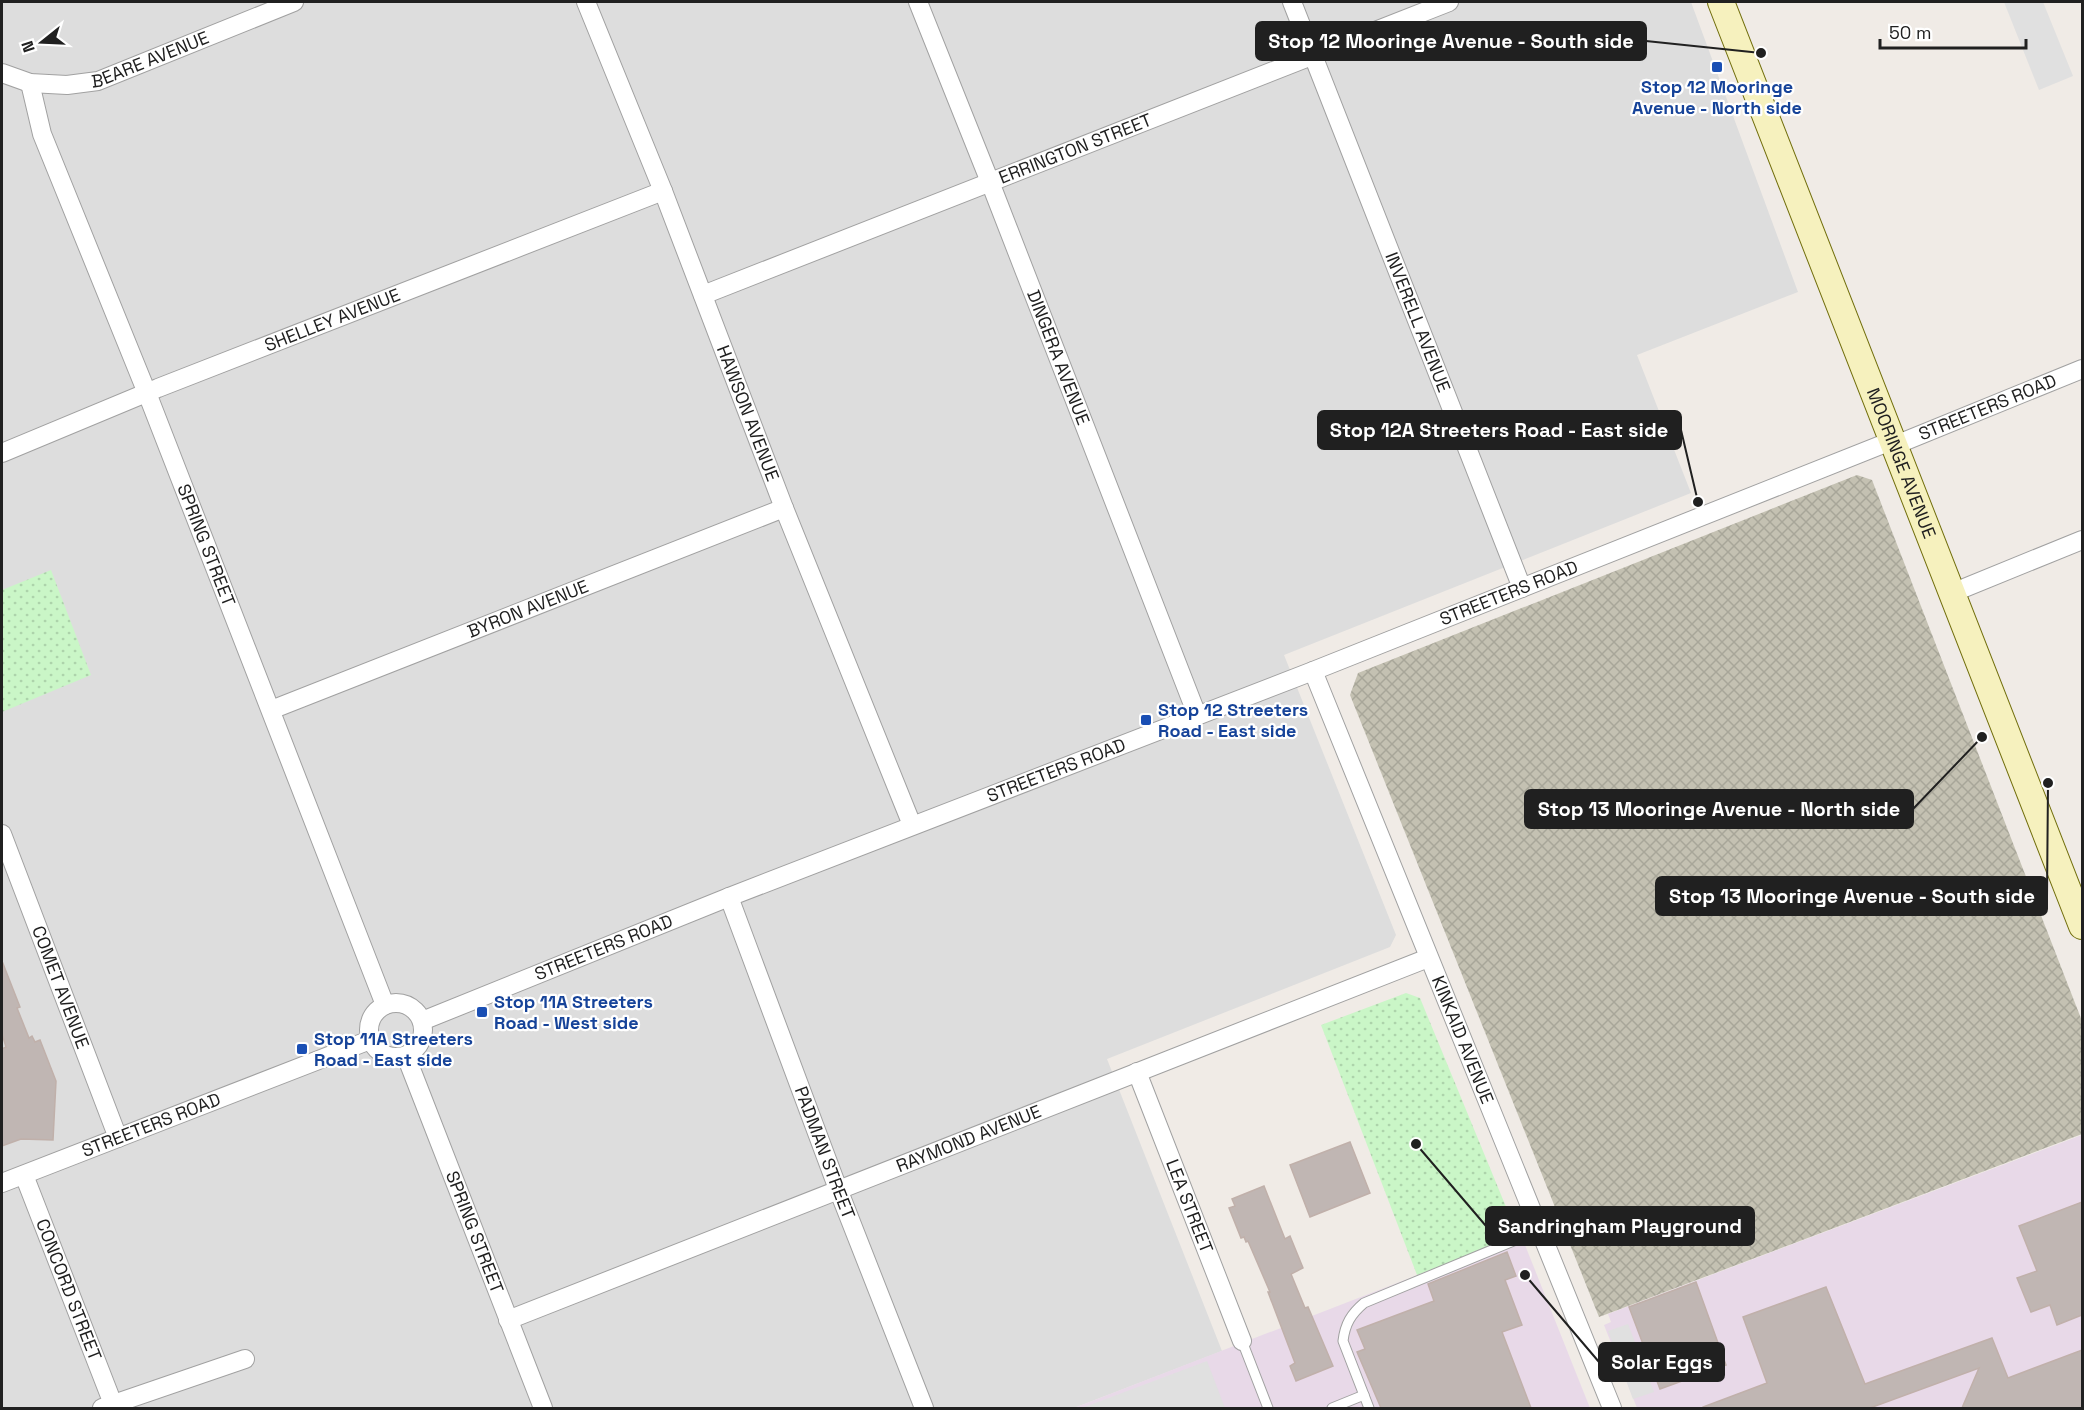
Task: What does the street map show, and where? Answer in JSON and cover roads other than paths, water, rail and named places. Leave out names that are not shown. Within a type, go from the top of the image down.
[{"type":"street","name":"BEARE AVENUE","points":[[2,73],[30,83],[68,85],[98,81],[294,2]]},
{"type":"street","name":"HAWSON AVENUE","points":[[586,2],[663,191],[784,508],[912,825]]},
{"type":"street","name":"DINGERA AVENUE","points":[[918,2],[1197,714]]},
{"type":"street","name":"INVERELL AVENUE","points":[[1292,2],[1522,588]]},
{"type":"street","name":"ERRINGTON STREET","points":[[703,295],[1449,2]]},
{"type":"street","name":"MOORINGE AVENUE","points":[[1721,2],[1892,443],[2077,897],[2082,926]]},
{"type":"street","name":"SPRING STREET","points":[[30,83],[42,134],[147,393],[384,1005]]},
{"type":"street","name":"SHELLEY AVENUE","points":[[2,453],[147,393],[663,191]]},
{"type":"street","name":"STREETERS ROAD","points":[[422,1021],[912,825],[1313,671],[2082,369]]},
{"type":"street","name":"BYRON AVENUE","points":[[271,710],[784,508]]},
{"type":"street","points":[[1952,593],[2082,540]]},
{"type":"street","name":"KINKAID AVENUE","points":[[1313,671],[1612,1408]]},
{"type":"street","name":"COMET AVENUE","points":[[2,834],[118,1138]]},
{"type":"street","name":"PADMAN STREET","points":[[729,897],[838,1189],[924,1408]]},
{"type":"street","name":"RAYMOND AVENUE","points":[[508,1320],[1428,958]]},
{"type":"street","points":[[393,1002],[402,1003],[414,1009],[422,1021],[424,1029],[422,1040],[415,1050],[406,1056],[394,1058],[383,1054],[374,1047],[370,1040],[370,1022],[375,1012],[384,1005],[393,1002]]},
{"type":"street","name":"STREETERS ROAD","points":[[2,1184],[370,1040]]},
{"type":"street","name":"SPRING STREET","points":[[406,1056],[543,1408]]},
{"type":"street","name":"LEA STREET","points":[[1137,1072],[1242,1341]]},
{"type":"street","name":"CONCORD STREET","points":[[24,1175],[107,1406]]},
{"type":"street","points":[[107,1406],[245,1359]]},
{"type":"lane","points":[[1370,1408],[1343,1341],[1349,1319],[1356,1310],[1364,1303],[1540,1230]]},
{"type":"lane","points":[[1242,1341],[1268,1408]]},
{"type":"lane","points":[[1332,1408],[1364,1395]]},
{"type":"place","name":"Stop 12 Mooringe Avenue - South side","points":[[1761,53]]},
{"type":"place","name":"Stop 12 Mooringe Avenue - North side","points":[[1717,67]]},
{"type":"place","name":"Stop 12A Streeters Road - East side","points":[[1698,502]]},
{"type":"place","name":"Stop 12 Streeters Road - East side","points":[[1146,720]]},
{"type":"place","name":"Stop 13 Mooringe Avenue - North side","points":[[1982,737]]},
{"type":"place","name":"Stop 13 Mooringe Avenue - South side","points":[[2048,783]]},
{"type":"place","name":"Stop 11A Streeters Road - West side","points":[[482,1012]]},
{"type":"place","name":"Stop 11A Streeters Road - East side","points":[[302,1049]]},
{"type":"place","name":"Sandringham Playground","points":[[1416,1144]]},
{"type":"place","name":"Solar Eggs","points":[[1525,1275]]}]
